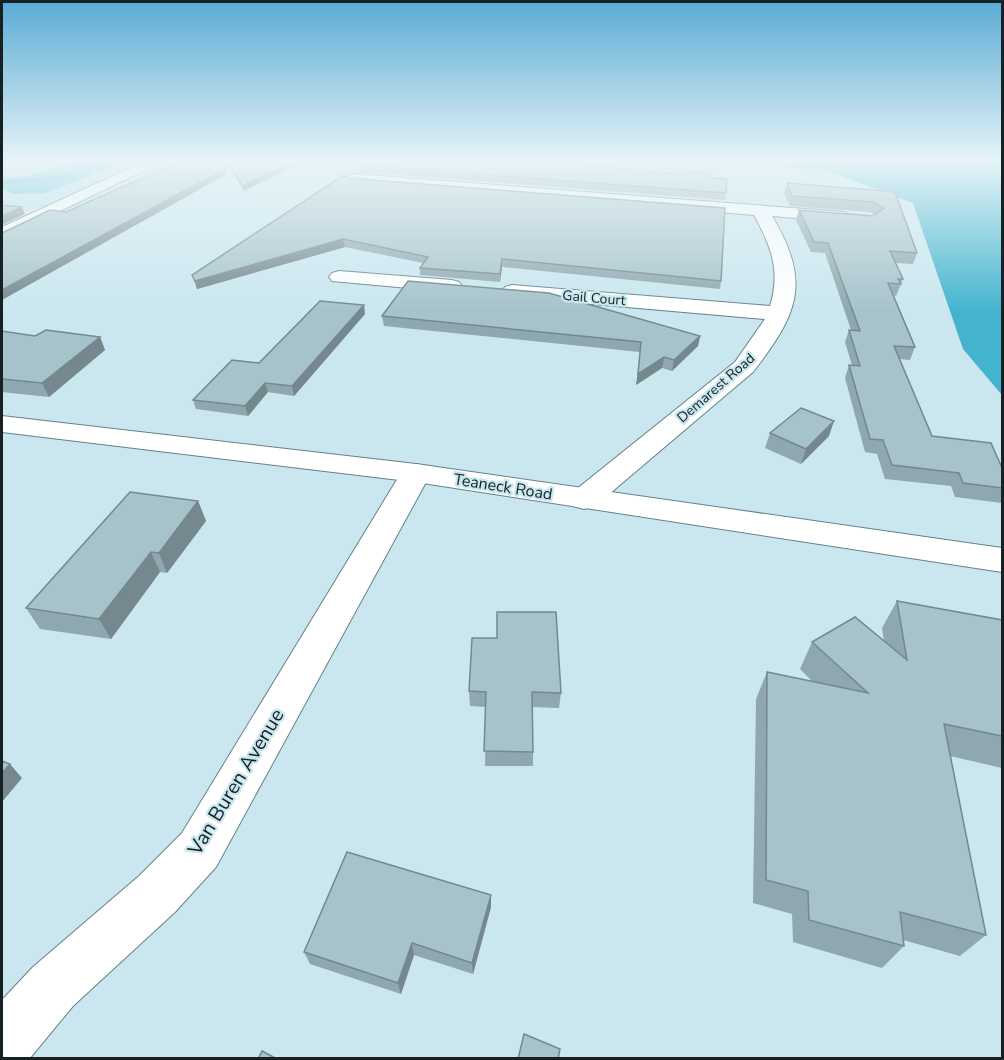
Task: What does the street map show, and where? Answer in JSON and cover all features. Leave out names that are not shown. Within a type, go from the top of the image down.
[{"type":"street","points":[[2,234],[50,211]]},
{"type":"street","name":"Demarest Road","points":[[584,499],[744,367],[764,344],[786,291],[786,266],[780,247],[761,211]]},
{"type":"street","points":[[778,211],[859,218]]},
{"type":"street","points":[[339,277],[469,288]]},
{"type":"street","name":"Gail Court","points":[[493,290],[777,313]]},
{"type":"street","name":"Teaneck Road","points":[[2,424],[416,474],[1002,560]]},
{"type":"street","name":"Van Buren Avenue","points":[[2,1047],[18,1022],[85,954],[153,899],[199,850],[416,474]]},
{"type":"shaded area","points":[[916,211],[1002,211],[1002,395],[963,349]]},
{"type":"building","points":[[2,211],[12,211],[2,216]]},
{"type":"building","points":[[47,211],[146,211],[2,290],[2,233]]},
{"type":"building","points":[[289,211],[725,211],[721,281],[502,259],[500,274],[420,268],[428,257],[343,239],[195,281],[192,275]]},
{"type":"building","points":[[800,211],[873,216],[879,211],[902,211],[917,253],[890,251],[903,279],[898,279],[901,284],[888,283],[915,347],[894,346],[932,436],[991,443],[1002,468],[1002,488],[963,483],[959,473],[892,465],[883,440],[870,439],[849,365],[860,366],[849,330],[860,331],[828,243],[814,242]]},
{"type":"building","points":[[408,281],[549,293],[700,336],[674,360],[664,357],[638,374],[641,342],[382,316]]},
{"type":"building","points":[[320,301],[364,305],[292,386],[265,383],[245,406],[193,400],[232,360],[259,363]]},
{"type":"building","points":[[46,330],[100,337],[42,383],[2,379],[2,331],[35,336]]},
{"type":"building","points":[[801,408],[834,421],[806,449],[770,433]]},
{"type":"building","points":[[130,492],[198,501],[159,553],[151,552],[99,619],[26,608]]},
{"type":"building","points":[[897,601],[1002,620],[1002,736],[944,724],[986,935],[900,912],[904,946],[809,920],[808,891],[766,880],[767,672],[868,693],[812,642],[855,617],[907,660]]},
{"type":"building","points":[[497,612],[556,612],[561,693],[532,692],[533,752],[484,751],[486,692],[469,691],[472,638],[497,638]]},
{"type":"building","points":[[2,761],[10,764],[2,773]]},
{"type":"building","points":[[347,852],[491,895],[472,963],[412,943],[398,983],[304,952]]},
{"type":"building","points":[[524,1034],[560,1049],[558,1059],[518,1059]]},
{"type":"building","points":[[262,1051],[277,1059],[258,1059]]}]
